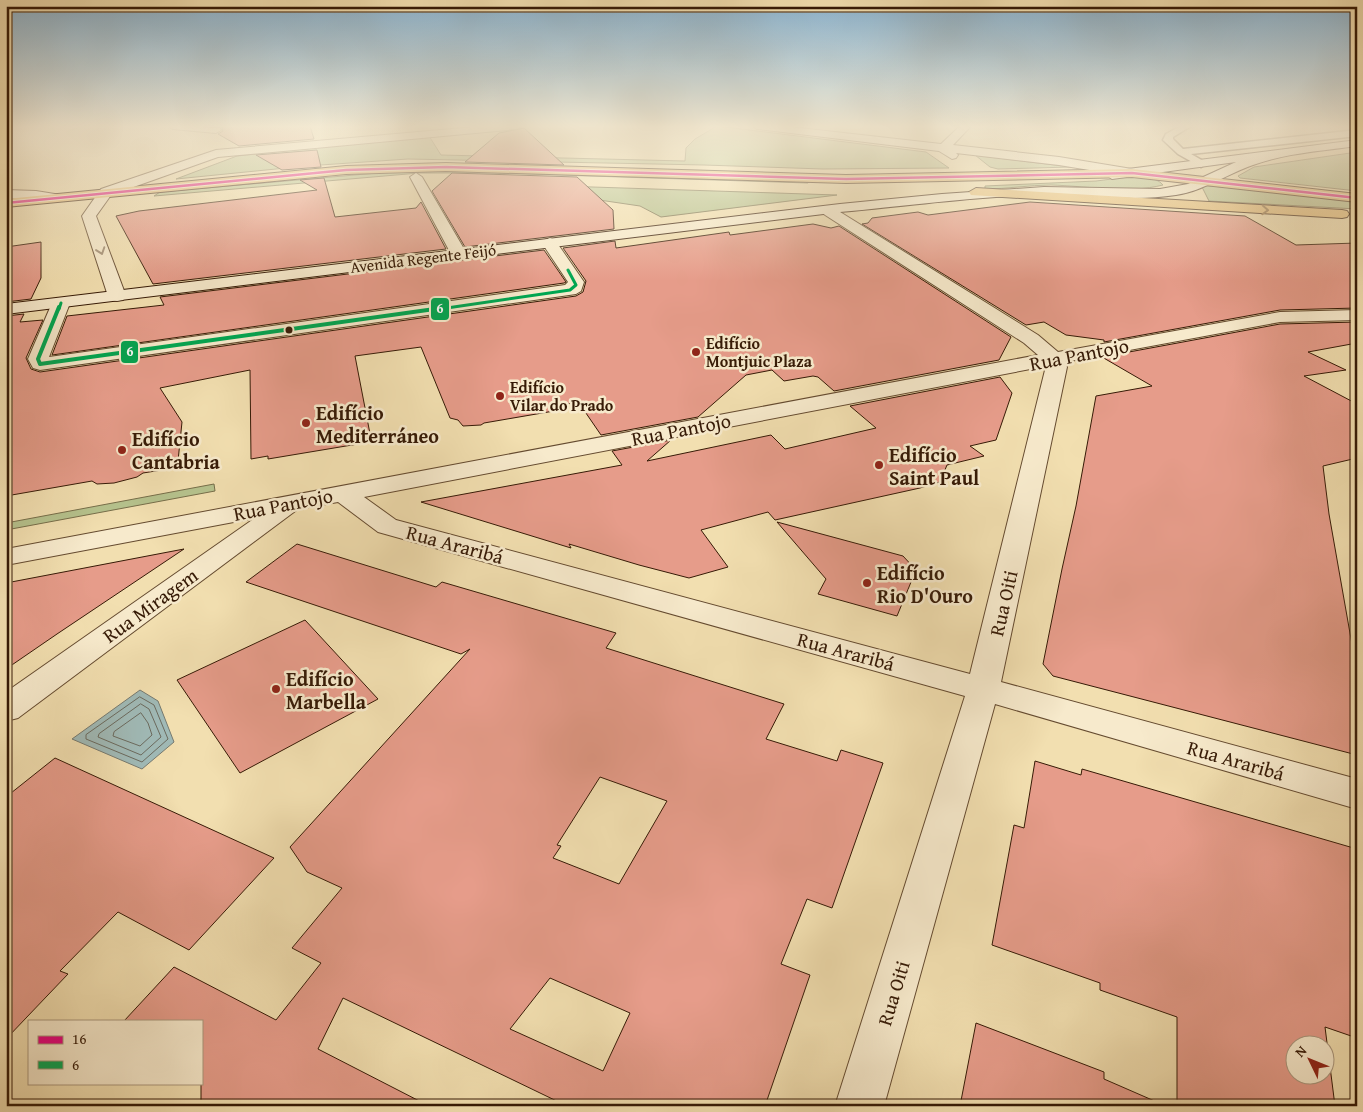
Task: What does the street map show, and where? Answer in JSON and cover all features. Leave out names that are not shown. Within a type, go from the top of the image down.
[{"type":"main road","points":[[6,203],[255,178]]},
{"type":"main road","points":[[6,216],[347,182],[420,178]]},
{"type":"main road","points":[[546,178],[982,192],[1357,215]]},
{"type":"main road","points":[[814,178],[969,178]]},
{"type":"main road","points":[[1168,178],[1357,198]]},
{"type":"street","points":[[117,296],[88,216],[106,192],[142,178]]},
{"type":"street","points":[[416,178],[459,254]]},
{"type":"street","name":"Avenida Regente Feijó","points":[[833,209],[880,197],[933,190],[1084,178]]},
{"type":"street","name":"Avenida Regente Feijó","points":[[6,309],[982,192],[1152,193],[1178,191],[1214,178]]},
{"type":"street","points":[[6,194],[56,198]]},
{"type":"street","points":[[833,209],[1031,339],[1054,359]]},
{"type":"street","points":[[61,303],[38,359],[40,364],[570,290],[575,287],[576,282],[550,243]]},
{"type":"street","name":"Rua Pantojo","points":[[6,557],[1268,319],[1357,315]]},
{"type":"street","name":"Rua Oiti","points":[[859,1106],[984,688],[1055,379],[1056,367],[1054,359]]},
{"type":"street","name":"Rua Araribá","points":[[344,493],[387,526],[984,688],[1357,794]]},
{"type":"street","name":"Rua Miragem","points":[[6,709],[294,502]]},
{"type":"green space","points":[[322,178],[363,178],[154,196],[160,192]]},
{"type":"green space","points":[[649,178],[720,178],[808,181],[808,183]]},
{"type":"green space","points":[[1121,178],[1146,178],[1156,180],[1163,185],[1136,189],[1051,185],[985,189],[985,186],[1096,181]]},
{"type":"green space","points":[[1240,178],[1357,178],[1357,191]]},
{"type":"green space","points":[[1201,185],[1357,200],[1357,209],[1209,201]]},
{"type":"green space","points":[[562,186],[837,195],[661,217],[640,206],[572,196]]},
{"type":"green space","points":[[214,484],[215,491],[6,530],[6,523]]},
{"type":"water","points":[[140,690],[158,701],[174,742],[142,769],[72,739]]},
{"type":"building","points":[[324,178],[335,217],[416,208],[421,202],[446,249],[153,284],[116,216],[139,211],[317,190],[300,180]]},
{"type":"building","points":[[447,178],[578,178],[613,210],[614,229],[465,247],[432,191]]},
{"type":"building","points":[[1030,202],[1245,216],[1296,245],[1357,243],[1357,308],[1280,310],[1104,342],[1104,340],[1066,335],[1044,322],[1026,325],[862,224],[868,223],[872,218],[918,212],[928,215]]},
{"type":"building","points":[[813,224],[831,228],[839,226],[1011,337],[999,360],[834,391],[818,377],[813,376],[784,381],[772,370],[746,375],[698,417],[601,435],[577,400],[554,411],[481,425],[463,426],[458,420],[450,418],[421,347],[355,356],[371,439],[357,441],[358,444],[268,459],[268,456],[251,459],[250,370],[160,388],[182,422],[178,461],[168,469],[143,473],[137,477],[114,483],[97,484],[92,481],[6,496],[6,316],[24,314],[20,322],[43,320],[26,358],[31,369],[40,372],[576,296],[583,292],[586,281],[563,248],[615,241],[616,248],[729,232],[730,235]]},
{"type":"building","points":[[41,242],[41,278],[31,299],[6,302],[6,247]]},
{"type":"building","points":[[544,250],[566,282],[52,355],[67,316],[164,305],[160,297]]},
{"type":"building","points":[[1357,322],[1357,343],[1308,352],[1346,370],[1304,376],[1357,404],[1357,458],[1323,466],[1329,514],[1357,673],[1357,755],[1053,676],[1043,664],[1076,506],[1096,396],[1152,386],[1102,357],[1280,324]]},
{"type":"building","points":[[1000,377],[1012,393],[996,440],[970,446],[984,456],[947,465],[940,482],[920,488],[775,520],[768,512],[701,530],[728,567],[689,578],[569,544],[571,548],[421,502],[622,465],[612,451],[671,440],[647,461],[771,435],[785,449],[876,428],[850,406]]},
{"type":"building","name":"Edifício Rio D'Ouro","points":[[777,522],[903,556],[916,570],[897,616],[818,594],[826,579]]},
{"type":"building","points":[[297,544],[436,587],[442,582],[616,633],[606,648],[784,704],[766,739],[837,761],[841,750],[883,763],[832,908],[807,899],[781,964],[810,975],[765,1106],[567,1106],[343,998],[318,1049],[429,1106],[201,1106],[202,1020],[125,1020],[174,967],[276,1020],[321,963],[292,948],[342,888],[307,872],[290,847],[470,649],[461,654],[246,582]],"holes":[[[600,777],[667,801],[619,884],[553,858],[561,846],[557,845]],[[550,978],[630,1013],[603,1071],[510,1029]]]},
{"type":"building","points":[[184,549],[57,634],[6,669],[6,583]]},
{"type":"building","name":"Edifício Marbella","points":[[305,620],[378,699],[240,773],[177,680]]},
{"type":"building","points":[[55,758],[274,858],[189,950],[118,912],[60,971],[68,974],[6,1039],[6,797]]},
{"type":"building","points":[[1035,761],[1081,775],[1082,769],[1357,849],[1357,1038],[1325,1027],[1326,1034],[1286,1034],[1286,1084],[1332,1084],[1335,1106],[1177,1106],[1177,1017],[1100,990],[1100,983],[992,945],[1014,825],[1024,828]]},
{"type":"building","points":[[976,1023],[1104,1072],[1104,1079],[1166,1106],[960,1106]]},
{"type":"transit line","name":"16","points":[[6,203],[265,178]]},
{"type":"transit line","name":"16","points":[[814,178],[918,178]]},
{"type":"transit line","name":"16","points":[[1176,178],[1357,198]]},
{"type":"transit line","name":"6","points":[[61,303],[38,359],[40,364],[560,292],[570,290],[576,285],[568,270]]},
{"type":"place","name":"Edifício Montjuic Plaza","points":[[696,352]]},
{"type":"place","name":"Edifício Vilar do Prado","points":[[500,396]]},
{"type":"place","name":"Edifício Mediterráneo","points":[[306,423]]},
{"type":"place","name":"Edifício Cantabria","points":[[122,450]]},
{"type":"place","name":"Edifício Saint Paul","points":[[879,465]]},
{"type":"place","name":"Edifício Rio D'Ouro","points":[[867,583]]},
{"type":"place","name":"Edifício Marbella","points":[[276,689]]}]
